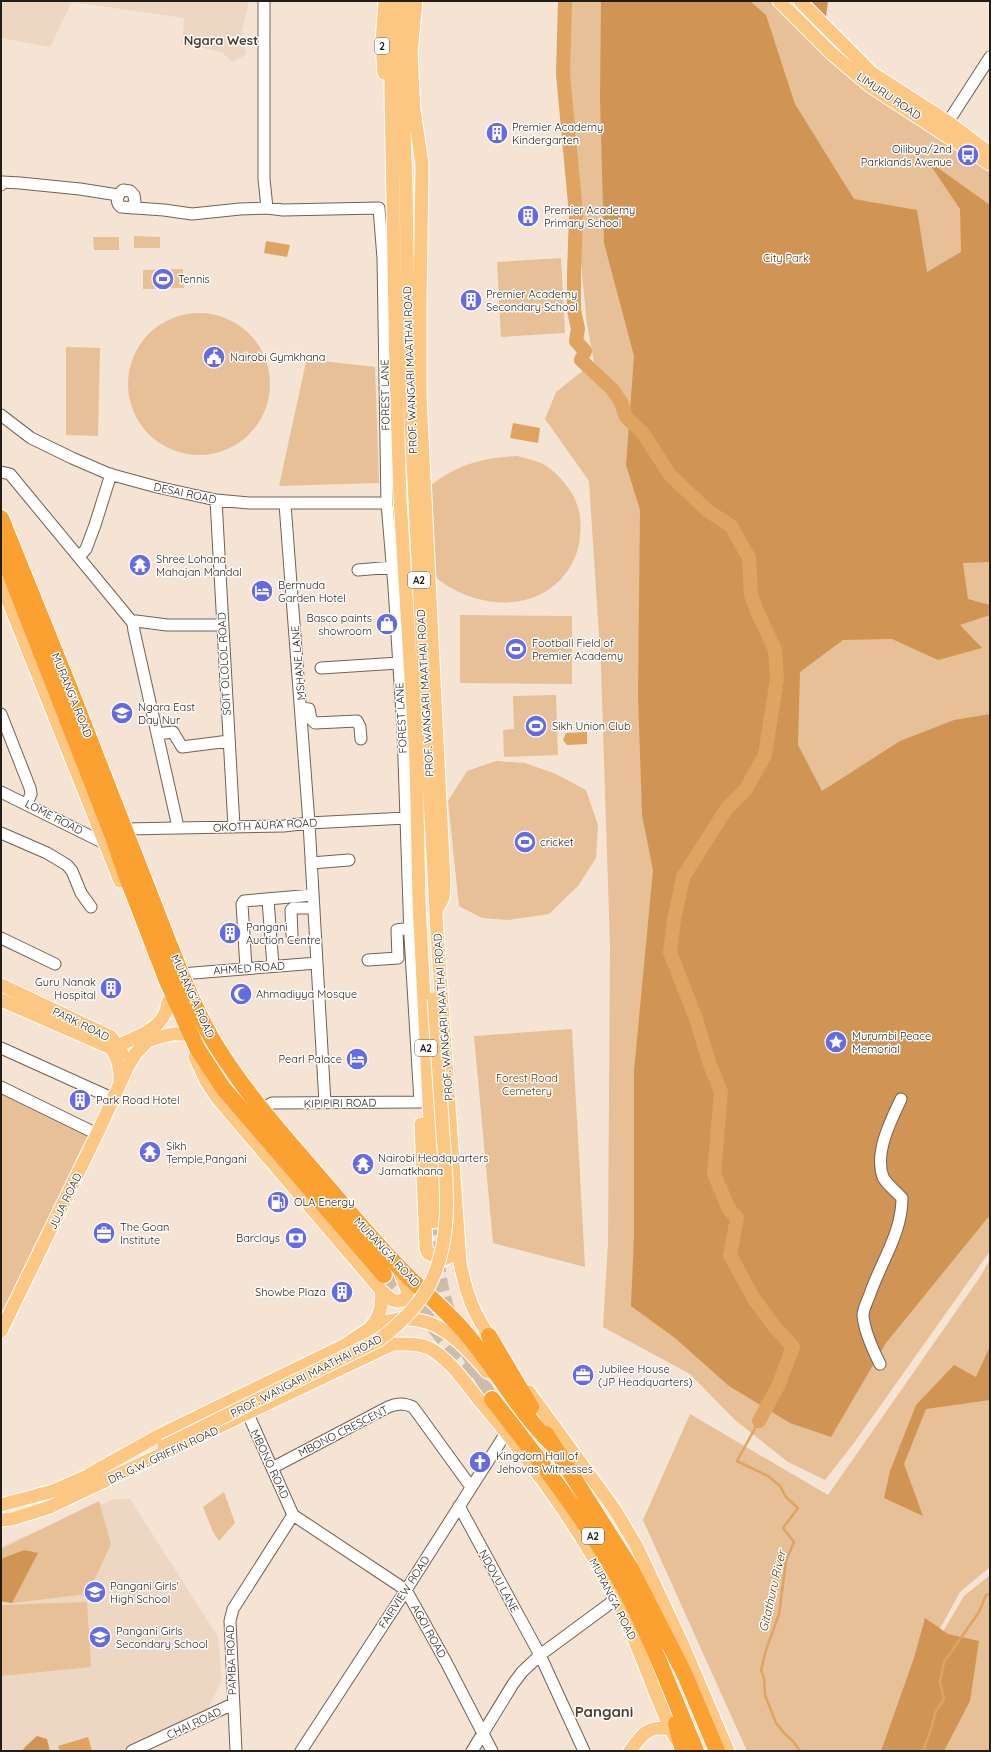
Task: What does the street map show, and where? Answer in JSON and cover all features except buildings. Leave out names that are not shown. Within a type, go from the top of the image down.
[{"type":"highway","name":"MURANG'A ROAD","points":[[1,518],[182,974],[202,1020],[217,1047],[261,1109],[396,1264],[463,1329],[534,1426],[552,1444]]},
{"type":"highway","name":"MURANG'A ROAD","points":[[1,550],[195,1050],[223,1088],[382,1283]]},
{"type":"highway","name":"PROF. WANGARI MAATHAI ROAD","points":[[489,1336],[511,1373]]},
{"type":"highway","name":"MURANG'A ROAD","points":[[511,1373],[552,1444],[630,1567],[684,1673],[717,1751]]},
{"type":"highway","name":"MURANG'A ROAD","points":[[492,1399],[546,1468],[587,1526],[621,1582],[641,1621],[696,1751]]},
{"type":"highway","points":[[684,1673],[727,1751]]},
{"type":"highway","points":[[669,1687],[671,1705],[682,1751]]},
{"type":"main road","name":"2","points":[[385,1],[382,20],[383,65],[384,74],[391,89]]},
{"type":"main road","name":"PROF. WANGARI MAATHAI ROAD","points":[[396,1],[399,23],[402,78],[408,110],[406,187],[409,383],[437,934],[460,1263],[470,1303],[489,1336]]},
{"type":"main road","name":"PROF. WANGARI MAATHAI ROAD","points":[[406,1],[399,23],[391,89],[396,384],[400,499],[416,759],[418,901],[435,1222]]},
{"type":"main road","points":[[408,110],[416,1]]},
{"type":"main road","name":"LIMURU ROAD","points":[[780,1],[832,52],[870,86],[990,164]]},
{"type":"main road","name":"LIMURU ROAD","points":[[800,1],[872,73],[948,122],[990,154]]},
{"type":"main road","name":"MURANG'A ROAD","points":[[1,583],[168,1002],[184,1034],[195,1050]]},
{"type":"main road","points":[[418,874],[434,999]]},
{"type":"main road","points":[[434,999],[437,934]]},
{"type":"main road","name":"PARK ROAD","points":[[1,986],[112,1037],[114,1046]]},
{"type":"main road","name":"PROF. WANGARI MAATHAI ROAD","points":[[164,1446],[379,1340],[400,1324],[422,1297],[431,1281],[442,1249],[446,1218],[445,1173],[434,999]]},
{"type":"main road","name":"PARK ROAD","points":[[1,1000],[114,1046],[138,1037],[154,1027],[166,1014],[168,1002]]},
{"type":"main road","name":"JUJA ROAD","points":[[1,1331],[98,1134],[126,1070],[140,1047],[148,1041],[173,1034],[184,1034]]},
{"type":"main road","points":[[114,1046],[124,1057],[126,1070]]},
{"type":"main road","points":[[114,1046],[119,1063],[120,1084]]},
{"type":"main road","points":[[420,1102],[425,1240],[428,1253],[443,1260],[449,1257],[453,1254],[458,1234]]},
{"type":"main road","points":[[382,1283],[393,1301],[402,1302],[407,1296],[408,1287],[396,1264]]},
{"type":"main road","points":[[372,1353],[377,1342],[367,1331],[374,1325],[381,1310],[382,1283]]},
{"type":"main road","name":"MURANG'A ROAD","points":[[367,1331],[389,1320],[405,1319],[423,1321],[439,1326],[455,1337],[477,1360],[493,1380],[512,1396]]},
{"type":"main road","name":"DR. G.W. GRIFFIN ROAD","points":[[90,1474],[160,1435],[345,1345],[367,1331]]},
{"type":"main road","points":[[489,1336],[613,1507],[636,1545],[682,1643],[727,1751]]},
{"type":"main road","name":"DR. G.W. GRIFFIN ROAD","points":[[1,1526],[7,1519],[50,1507],[95,1487],[372,1353],[393,1344],[408,1344]]},
{"type":"main road","name":"MURANG'A ROAD","points":[[408,1344],[420,1345],[433,1350],[456,1372],[534,1467],[570,1520],[616,1599],[646,1667],[670,1728],[682,1751]]},
{"type":"main road","points":[[95,1487],[164,1446]]},
{"type":"main road","name":"DR. G.W. GRIFFIN ROAD","points":[[1,1505],[23,1500],[53,1490],[90,1474],[164,1446]]},
{"type":"main road","points":[[1,1495],[11,1499],[23,1500]]},
{"type":"main road","points":[[630,1751],[648,1730],[670,1728]]},
{"type":"street","points":[[1,185],[2,182],[80,189],[118,196],[119,206],[124,208],[164,210],[192,214],[267,208],[264,179],[264,1]]},
{"type":"street","points":[[948,122],[989,60]]},
{"type":"street","name":"FOREST LANE","points":[[267,208],[283,210],[379,208],[383,258],[387,503],[393,566],[410,901],[410,928]]},
{"type":"street","name":"DESAI ROAD","points":[[1,415],[31,438],[111,474],[157,487],[216,500],[285,504],[387,503]]},
{"type":"street","points":[[1,472],[10,474],[133,623],[178,827]]},
{"type":"street","points":[[79,557],[86,549],[111,474]]},
{"type":"street","name":"SOIT OLOLOL ROAD","points":[[216,500],[234,827]]},
{"type":"street","name":"MSHANE LANE","points":[[285,504],[309,823],[325,1103]]},
{"type":"street","points":[[358,570],[393,566]]},
{"type":"street","points":[[133,623],[136,621],[167,625],[222,625]]},
{"type":"street","points":[[321,668],[398,663]]},
{"type":"street","points":[[301,708],[309,709],[311,720],[315,723],[357,721],[360,727],[361,739]]},
{"type":"street","points":[[1,714],[30,788],[31,794],[27,804]]},
{"type":"street","points":[[157,734],[173,732],[182,747],[229,741]]},
{"type":"street","name":"LOME ROAD","points":[[1,792],[106,844]]},
{"type":"street","name":"OKOTH AURA ROAD","points":[[125,829],[284,826],[309,823],[406,818]]},
{"type":"street","points":[[1,833],[47,853],[67,865],[72,871],[81,893],[91,907]]},
{"type":"street","points":[[311,863],[349,860]]},
{"type":"street","points":[[246,968],[242,904],[244,901],[313,895]]},
{"type":"street","points":[[268,900],[273,966]]},
{"type":"street","points":[[292,935],[291,910],[293,908],[314,908]]},
{"type":"street","points":[[398,958],[397,930],[410,928],[420,1102]]},
{"type":"street","points":[[1,938],[55,964]]},
{"type":"street","points":[[368,960],[412,957]]},
{"type":"street","name":"AHMED ROAD","points":[[182,974],[317,963]]},
{"type":"street","points":[[1,1048],[114,1099]]},
{"type":"street","points":[[1,1087],[98,1134]]},
{"type":"street","points":[[880,1364],[870,1345],[863,1314],[873,1286],[890,1249],[902,1212],[902,1198],[883,1178],[880,1158],[887,1128],[901,1099]]},
{"type":"street","name":"KIPIPIRI ROAD","points":[[261,1109],[272,1103],[420,1102]]},
{"type":"street","name":"MBONO CRESCENT","points":[[272,1468],[388,1407],[396,1404],[406,1404],[413,1407],[471,1487]]},
{"type":"street","name":"MBONO ROAD","points":[[248,1414],[293,1515]]},
{"type":"street","name":"FAIRVIEW ROAD","points":[[301,1751],[506,1433]]},
{"type":"street","name":"NDOVU LANE","points":[[459,1506],[540,1655],[584,1751]]},
{"type":"street","name":"AGOI ROAD","points":[[293,1515],[406,1590],[446,1662],[492,1751]]},
{"type":"street","name":"PAMBA ROAD","points":[[236,1751],[229,1634],[230,1621],[233,1609],[293,1515]]},
{"type":"street","points":[[472,1751],[522,1672],[540,1655],[616,1599]]},
{"type":"street","name":"CHAI ROAD","points":[[132,1751],[233,1704]]},
{"type":"shaded area","points":[[1,1],[249,1],[241,37],[247,54],[232,62],[222,52],[182,44],[184,18],[72,2],[50,47],[1,38]]},
{"type":"shaded area","points":[[266,241],[290,245],[287,257],[264,253]]},
{"type":"shaded area","points":[[513,423],[540,428],[538,443],[510,438]]},
{"type":"shaded area","points":[[587,732],[587,744],[567,745],[563,740],[566,733]]},
{"type":"shaded area","name":"Pangani Girls' High School","points":[[114,1499],[130,1499],[218,1637],[222,1680],[208,1709],[122,1751],[1,1751],[1,1547]]},
{"type":"shaded area","points":[[88,1737],[92,1751],[60,1751],[58,1746]]},
{"type":"green space","name":"City Park","points":[[568,1],[791,1],[856,57],[990,152],[990,1251],[854,1443],[825,1480],[788,1462],[735,1420],[690,1374],[603,1327],[608,1243],[610,946],[601,668],[589,481],[545,419],[556,392],[594,362],[587,325],[563,74]]},
{"type":"green space","name":"City Park","points":[[601,1],[750,1],[766,15],[795,104],[854,199],[917,210],[927,272],[961,252],[960,209],[927,160],[990,205],[990,562],[963,563],[968,599],[990,605],[990,615],[960,625],[982,648],[938,660],[892,639],[843,640],[800,672],[798,745],[822,791],[900,741],[954,720],[990,714],[990,1215],[886,1343],[831,1437],[790,1423],[729,1386],[675,1338],[631,1306],[634,1235],[634,1071],[653,870],[642,815],[638,695],[640,510],[626,465],[634,356],[604,243],[600,99]]},
{"type":"green space","points":[[807,1],[828,1],[826,17]]},
{"type":"green space","points":[[134,236],[160,237],[160,248],[134,248]]},
{"type":"green space","points":[[93,237],[119,237],[119,250],[94,250]]},
{"type":"green space","points":[[561,258],[565,333],[501,337],[497,262]]},
{"type":"green space","name":"Tennis","points":[[183,269],[184,288],[143,289],[143,270]]},
{"type":"green space","points":[[192,313],[206,313],[233,321],[254,339],[265,357],[269,370],[269,398],[262,418],[244,439],[233,447],[220,452],[206,455],[192,455],[165,447],[144,429],[136,418],[131,405],[128,391],[128,377],[136,350],[154,329],[165,321],[178,316]]},
{"type":"green space","points":[[66,347],[100,348],[98,436],[66,435]]},
{"type":"green space","points":[[313,360],[375,367],[379,483],[279,486],[306,362]]},
{"type":"green space","points":[[517,456],[545,465],[557,474],[569,489],[575,500],[580,517],[581,530],[578,548],[572,564],[565,574],[547,590],[532,598],[515,602],[481,600],[448,586],[434,576],[430,486],[440,478],[461,467],[493,458]]},
{"type":"green space","name":"Football Field of Premier Academy","points":[[460,615],[572,616],[572,684],[460,683]]},
{"type":"green space","name":"Sikh Union Club","points":[[556,695],[558,755],[504,757],[503,730],[514,729],[513,696]]},
{"type":"green space","name":"cricket","points":[[496,761],[525,763],[556,774],[586,790],[598,825],[596,858],[578,886],[549,914],[508,920],[482,918],[459,906],[448,801],[467,771]]},
{"type":"green space","name":"Forest Road Cemetery","points":[[572,1029],[585,1267],[493,1243],[474,1036]]},
{"type":"green space","points":[[1,1087],[97,1134],[1,1331]]},
{"type":"green space","points":[[990,1259],[990,1567],[960,1592],[937,1634],[907,1751],[747,1751],[643,1520],[690,1414],[828,1495],[980,1277]]},
{"type":"green space","points":[[990,1346],[990,1400],[926,1409],[904,1464],[923,1516],[884,1498],[890,1471],[916,1405],[954,1365],[976,1377]]},
{"type":"green space","points":[[224,1492],[235,1523],[219,1541],[213,1532],[203,1507]]},
{"type":"green space","points":[[99,1501],[111,1544],[88,1594],[12,1603],[1,1602],[1,1549]]},
{"type":"green space","points":[[24,1550],[38,1553],[12,1603],[1,1601],[1,1559]]},
{"type":"green space","points":[[990,1575],[990,1751],[913,1751],[941,1635],[964,1596]]},
{"type":"green space","points":[[87,1602],[91,1667],[1,1676],[1,1605]]},
{"type":"green space","points":[[925,1618],[948,1634],[979,1641],[970,1701],[944,1751],[881,1751],[914,1658]]},
{"type":"green space","points":[[37,1736],[47,1739],[50,1751],[22,1751],[26,1746]]},
{"type":"waterway","points":[[565,1],[563,74],[576,214],[574,274],[574,310],[578,329],[576,341],[585,351],[581,360],[612,389],[621,402],[626,417],[643,433],[670,475],[708,511],[731,526],[749,558],[751,595],[775,650],[777,679],[765,755],[746,789],[727,808],[683,877],[674,920],[670,952],[696,1019],[709,1062],[721,1092],[714,1174],[729,1209],[737,1218],[730,1255],[754,1299],[774,1326],[793,1347],[778,1386],[759,1421]]},
{"type":"waterway","name":"Gitathuru River","points":[[759,1421],[737,1461],[768,1476],[780,1486],[786,1497],[798,1508],[783,1528],[794,1542],[786,1561],[779,1614],[766,1650],[761,1670],[764,1678],[765,1695],[776,1723],[800,1751]]},
{"type":"waterway","points":[[923,1751],[936,1711],[944,1699],[940,1682],[944,1662],[979,1612],[986,1595],[990,1593]]},
{"type":"tunnel","points":[[435,1222],[441,1282],[451,1317]]},
{"type":"tunnel","points":[[384,1275],[434,1326],[492,1399]]},
{"type":"tunnel","points":[[467,1353],[492,1399]]},
{"type":"place","name":"Premier Academy Kindergarten","points":[[497,133]]},
{"type":"place","name":"Oilibya/2nd Parklands Avenue","points":[[968,155]]},
{"type":"place","name":"Premier Academy Primary School","points":[[528,216]]},
{"type":"place","name":"Tennis","points":[[163,279]]},
{"type":"place","name":"Premier Academy Secondary School","points":[[471,300]]},
{"type":"place","name":"Nairobi Gymkhana","points":[[214,357]]},
{"type":"place","name":"Shree Lohana Mahajan Mandal","points":[[140,565]]},
{"type":"place","name":"Bermuda Garden Hotel","points":[[262,591]]},
{"type":"place","name":"Basco paints showroom","points":[[387,624]]},
{"type":"place","name":"Football Field of Premier Academy","points":[[516,649]]},
{"type":"place","name":"Ngara East Day Nur","points":[[122,713]]},
{"type":"place","name":"Sikh Union Club","points":[[536,726]]},
{"type":"place","name":"cricket","points":[[525,842]]},
{"type":"place","name":"Pangani Auction Centre","points":[[230,933]]},
{"type":"place","name":"Guru Nanak Hospital","points":[[111,988]]},
{"type":"place","name":"Ahmadiyya Mosque","points":[[241,994]]},
{"type":"place","name":"Murumbi Peace Memorial","points":[[836,1042]]},
{"type":"place","name":"Pearl Palace","points":[[357,1059]]},
{"type":"place","name":"Park Road Hotel","points":[[80,1100]]},
{"type":"place","name":"Sikh Temple,Pangani","points":[[150,1152]]},
{"type":"place","name":"Nairobi Headquarters Jamatkhana","points":[[363,1164]]},
{"type":"place","name":"OLA Energy","points":[[278,1202]]},
{"type":"place","name":"The Goan Institute","points":[[104,1233]]},
{"type":"place","name":"Barclays","points":[[296,1238]]},
{"type":"place","name":"Showbe Plaza","points":[[342,1292]]},
{"type":"place","name":"Jubilee House (JP Headquarters)","points":[[583,1375]]},
{"type":"place","name":"Kingdom Hall of Jehovas Witnesses","points":[[480,1462]]},
{"type":"place","name":"Pangani Girls' High School","points":[[95,1592]]},
{"type":"place","name":"Pangani Girls Secondary School","points":[[100,1637]]},
{"type":"district","name":"Ngara West","points":[[221,40]]},
{"type":"district","name":"Pangani","points":[[604,1711]]}]
